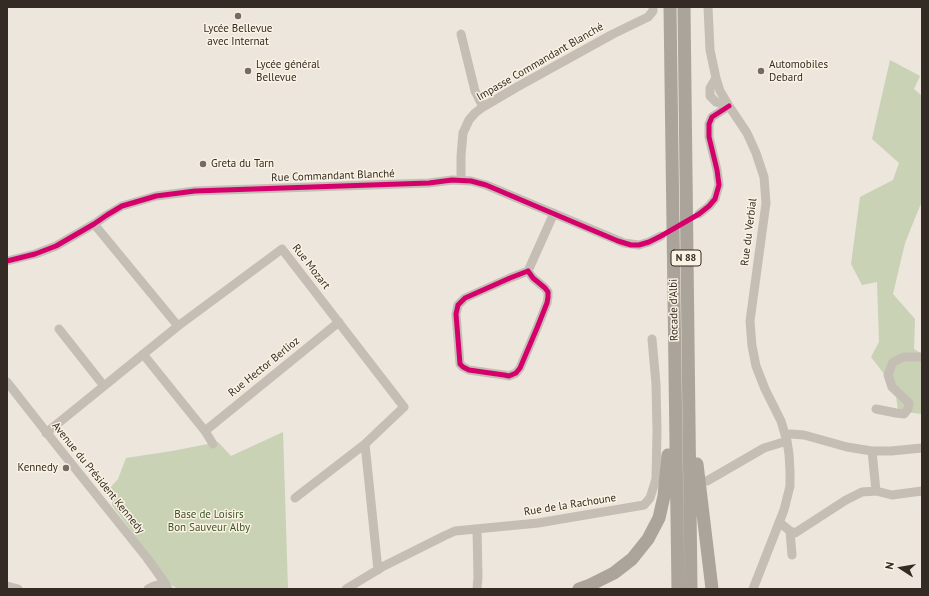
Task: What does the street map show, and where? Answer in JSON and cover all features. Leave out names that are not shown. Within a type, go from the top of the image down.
[{"type":"highway","name":"Rocade d'Albi","points":[[670,7],[678,589]]},
{"type":"highway","name":"Rocade d'Albi","points":[[684,7],[691,589]]},
{"type":"highway","points":[[579,589],[614,573],[632,559],[648,539],[659,518],[664,496],[669,440],[675,418]]},
{"type":"highway","points":[[688,433],[695,442],[712,589]]},
{"type":"street","name":"Impasse Commandant Blanché","points":[[461,180],[463,133],[469,120],[475,113],[517,87],[612,34],[648,17],[653,11],[653,7]]},
{"type":"street","name":"Rue du Verbial","points":[[708,7],[710,50],[720,91],[747,133],[764,177],[766,203],[750,321],[752,346],[756,366],[786,438],[790,460],[790,486],[784,510],[753,589]]},
{"type":"street","points":[[461,34],[475,91],[483,107]]},
{"type":"street","points":[[699,214],[715,199],[719,185],[709,124],[712,118],[729,106]]},
{"type":"street","name":"Rue Commandant Blanché","points":[[7,261],[35,254],[56,246],[94,224],[106,214],[122,206],[156,196],[195,191],[429,183],[461,180],[486,185],[618,241],[639,245],[661,236]]},
{"type":"street","points":[[528,271],[533,278],[545,288],[548,292],[548,297],[547,303],[520,368],[516,373],[509,376],[470,370],[463,367],[460,364],[456,314],[458,305],[465,298],[528,271],[554,213]]},
{"type":"street","points":[[46,433],[178,326],[94,224]]},
{"type":"street","name":"Rue Mozart","points":[[178,326],[282,249],[404,407],[365,444],[295,498]]},
{"type":"street","name":"Rue Hector Berlioz","points":[[205,431],[339,322]]},
{"type":"street","points":[[59,329],[104,386]]},
{"type":"street","name":"Rue de la Rachoune","points":[[346,589],[378,570],[450,533],[460,530],[538,523],[644,505],[650,498],[656,479],[658,431],[652,339]]},
{"type":"street","points":[[143,354],[205,431],[213,444]]},
{"type":"street","points":[[876,409],[896,414],[904,414],[908,409],[909,403],[892,387],[888,375],[893,362],[904,357],[922,357]]},
{"type":"street","name":"Avenue du Président Kennedy","points":[[7,382],[46,433],[147,558],[167,586]]},
{"type":"street","points":[[707,481],[791,434],[847,447],[872,451],[915,450],[922,448]]},
{"type":"street","points":[[365,444],[378,570]]},
{"type":"street","points":[[872,451],[876,491]]},
{"type":"street","points":[[779,522],[790,531],[796,533],[846,500],[862,492],[876,491],[892,495],[922,492]]},
{"type":"street","points":[[477,529],[477,589]]},
{"type":"street","points":[[790,531],[792,555]]},
{"type":"street","points":[[7,586],[18,589]]},
{"type":"street","points":[[148,589],[154,586],[167,586]]},
{"type":"green space","points":[[890,60],[920,76],[914,89],[922,96],[922,201],[905,243],[893,294],[915,319],[914,349],[922,354],[922,414],[898,411],[895,388],[871,357],[879,342],[877,282],[862,285],[851,264],[860,197],[893,180],[899,163],[872,139]]},
{"type":"green space","name":"Base de Loisirs Bon Sauveur Alby","points":[[283,432],[288,589],[178,589],[171,585],[112,505],[112,501],[115,497],[110,488],[118,479],[126,458],[218,442],[231,456]]},
{"type":"cycle path","points":[[7,261],[35,254],[56,246],[122,206],[156,196],[195,191],[429,183],[452,180],[471,181],[486,185],[618,241],[631,245],[639,245],[661,236],[699,214],[715,199],[719,185],[709,137],[709,124],[712,117],[729,106]]},
{"type":"cycle path","points":[[528,271],[533,278],[545,288],[548,292],[548,297],[547,303],[520,368],[516,373],[509,376],[469,370],[463,367],[460,364],[456,314],[458,305],[465,298],[528,271]]},
{"type":"place","name":"Lycée Bellevue avec Internat","points":[[238,16]]},
{"type":"place","name":"Lycée général Bellevue","points":[[248,71]]},
{"type":"place","name":"Automobiles Debard","points":[[761,71]]},
{"type":"place","name":"Greta du Tarn","points":[[203,164]]},
{"type":"place","name":"Kennedy","points":[[66,468]]}]
